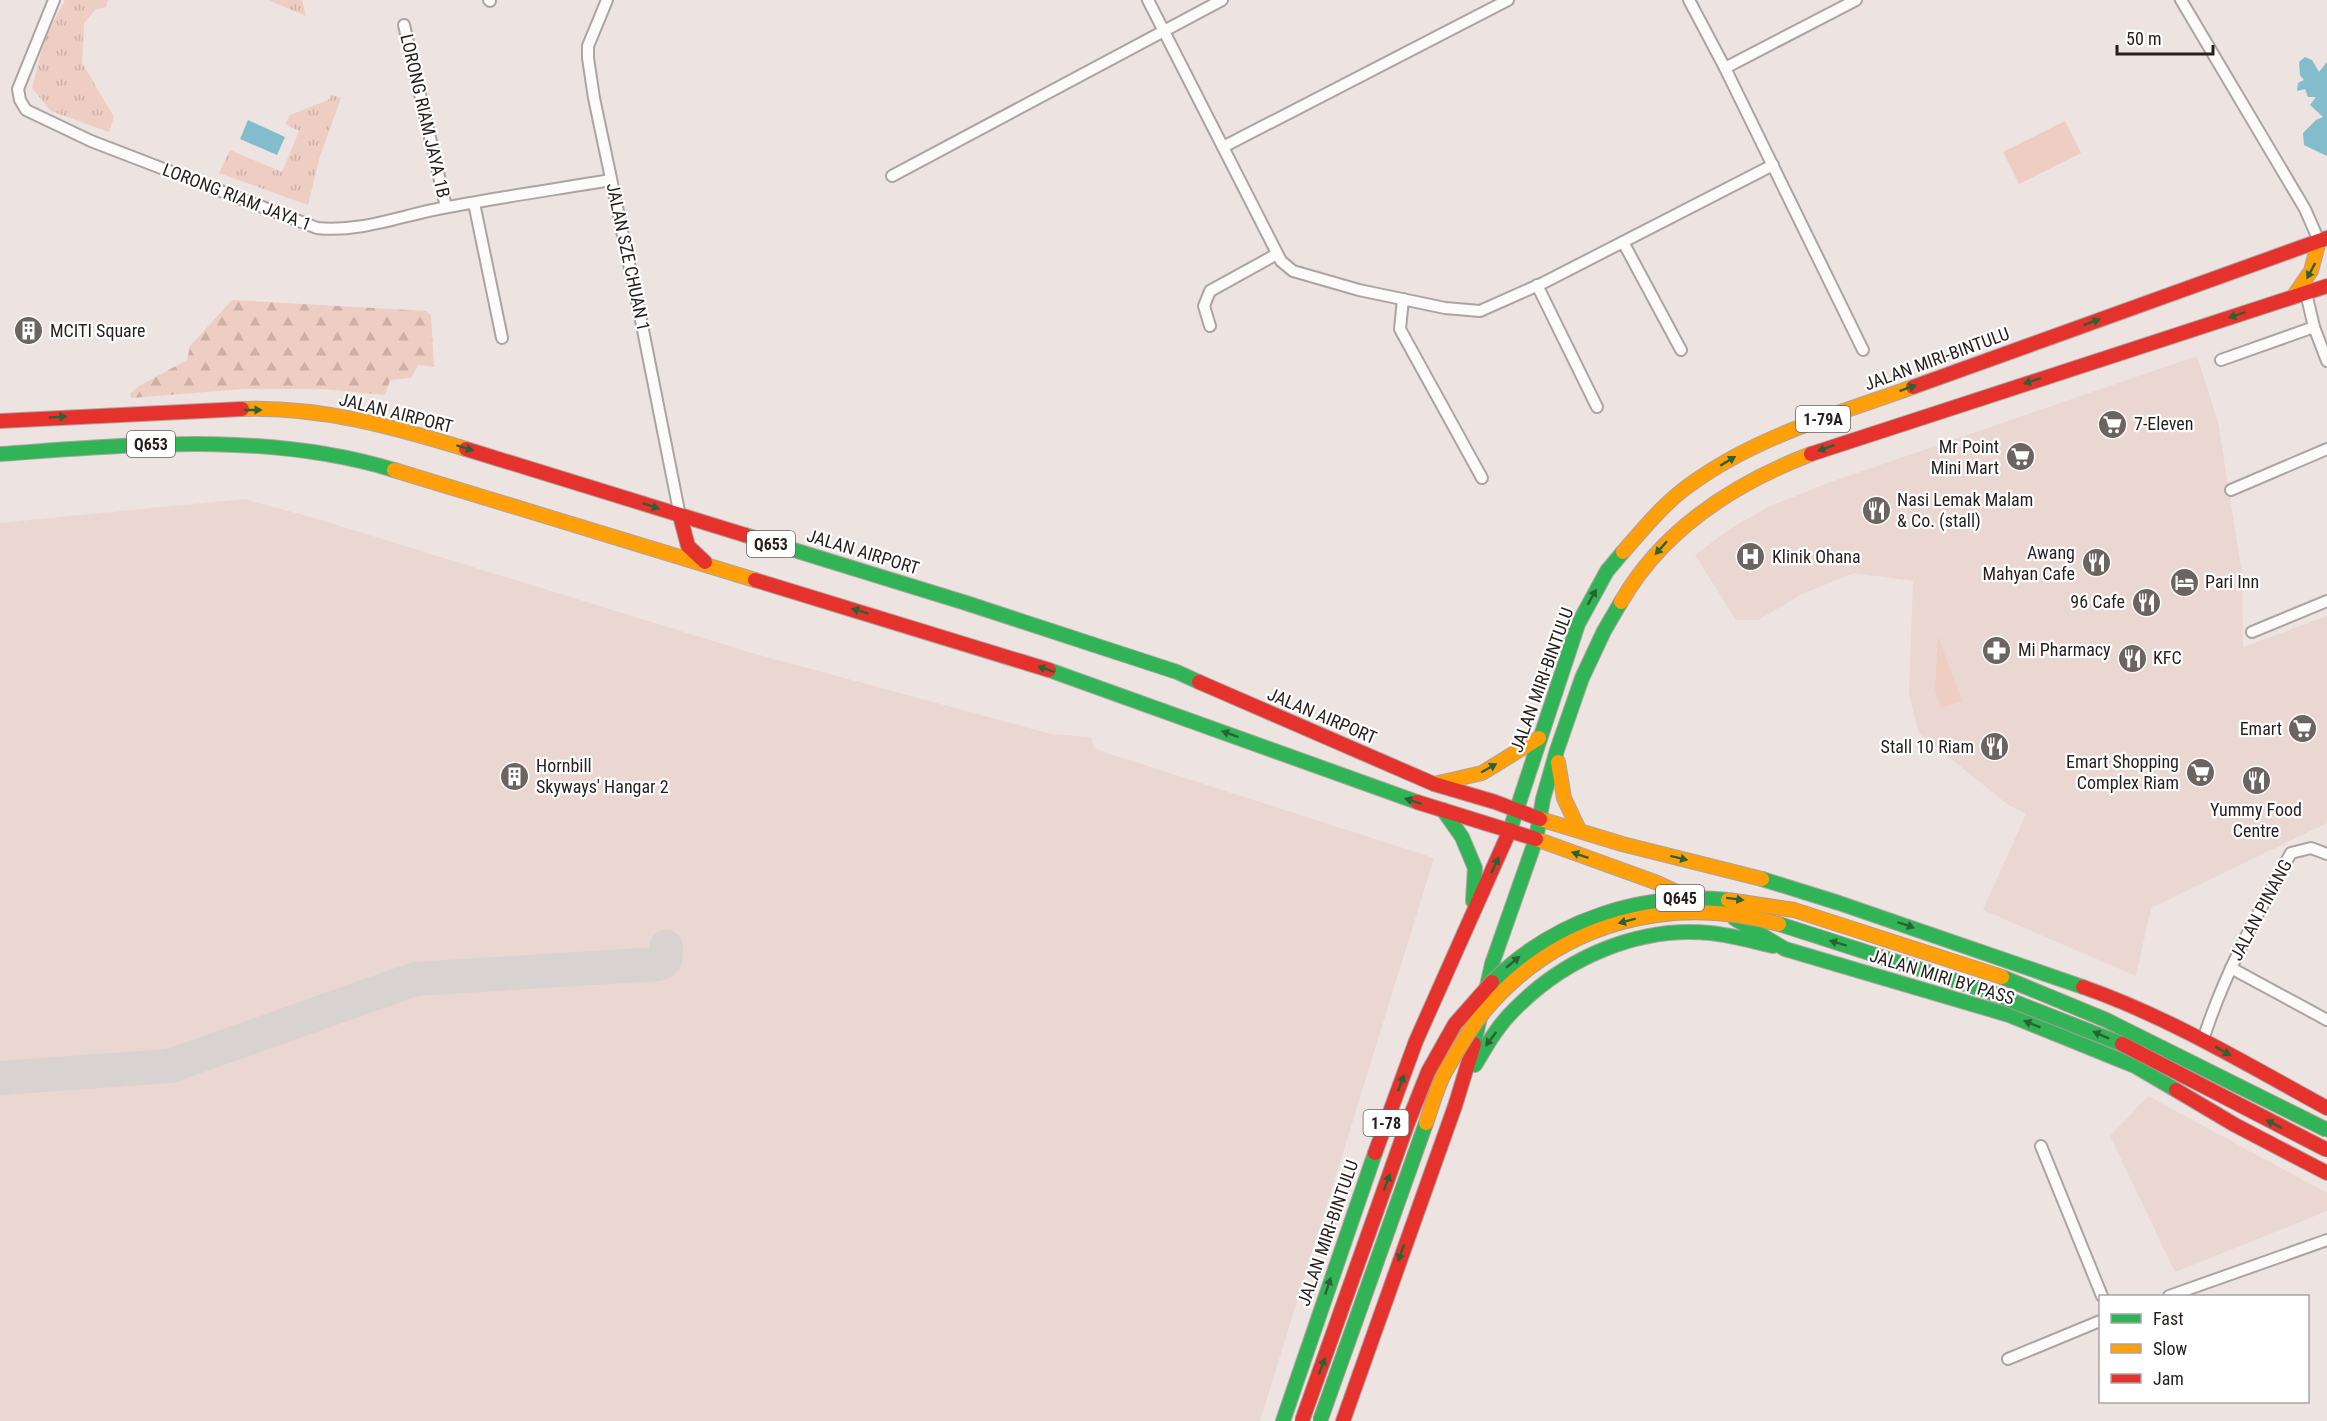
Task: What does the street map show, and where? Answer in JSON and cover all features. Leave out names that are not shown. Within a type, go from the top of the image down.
[{"type":"main road","points":[[2299,295],[2324,244]]},
{"type":"main road","name":"JALAN MIRI-BINTULU","points":[[1283,1421],[1345,1236],[1412,1052],[1509,832],[1578,624],[1607,571],[1650,521],[1690,484],[1761,442],[2324,244]]},
{"type":"main road","name":"JALAN MIRI-BINTULU","points":[[1343,1421],[1410,1227],[1455,1107],[1475,1042],[1492,964],[1536,839],[1543,799],[1557,750],[1582,678],[1604,632],[1634,579],[1666,542],[1709,506],[1779,466],[1830,446],[2327,286]]},
{"type":"main road","name":"JALAN AIRPORT","points":[[0,421],[226,410],[303,411],[393,427],[624,496],[680,516],[966,603],[1177,672],[1434,784],[1515,810]]},
{"type":"main road","name":"Q653","points":[[0,454],[150,444],[233,444],[329,453],[387,468],[965,643],[1111,690],[1399,796],[1536,839]]},
{"type":"main road","points":[[680,516],[688,546],[711,566]]},
{"type":"main road","points":[[1434,784],[1482,773],[1539,738]]},
{"type":"main road","points":[[1557,750],[1560,788],[1579,830]]},
{"type":"main road","points":[[1443,810],[1462,837],[1475,868],[1472,914]]},
{"type":"main road","name":"Q653","points":[[1515,810],[1540,819]]},
{"type":"main road","name":"JALAN MIRI BY PASS","points":[[1540,819],[1622,844],[1738,872],[1882,917],[2108,996],[2204,1040],[2327,1108]]},
{"type":"main road","name":"JALAN MIRI BY PASS","points":[[1536,839],[1668,888],[1742,922],[1785,949],[2009,1015],[2135,1066],[2235,1125],[2327,1173]]},
{"type":"main road","name":"Q645","points":[[1302,1421],[1424,1081],[1444,1041],[1470,1003],[1514,961],[1534,946],[1569,926],[1615,908],[1664,899],[1719,897],[1794,910],[1982,970],[2072,1004],[2187,1057],[2327,1130]]},
{"type":"main road","name":"Q645","points":[[1320,1421],[1444,1074],[1470,1030],[1490,1005],[1515,980],[1540,961],[1567,944],[1593,932],[1641,917],[1690,912],[1744,916],[1797,929],[1983,988],[2058,1016],[2135,1050],[2327,1150]]},
{"type":"main road","points":[[1455,1107],[1480,1054],[1512,1011],[1552,975],[1595,952],[1626,941],[1669,932],[1701,932],[1785,949]]},
{"type":"street","name":"LORONG RIAM JAYA 1","points":[[54,0],[18,89],[20,100],[26,111],[91,141],[317,228],[332,230],[356,228],[447,207],[611,180]]},
{"type":"street","name":"JALAN SZE CHUAN 1","points":[[607,0],[588,52],[594,98],[680,516]]},
{"type":"street","points":[[1148,0],[1285,266],[1293,271],[1359,290],[1461,311],[1480,311],[1537,285],[1773,165]]},
{"type":"street","points":[[892,176],[1222,0]]},
{"type":"street","points":[[1223,147],[1508,0]]},
{"type":"street","points":[[1689,0],[1725,68],[1863,350]]},
{"type":"street","points":[[1725,68],[1856,0]]},
{"type":"street","points":[[2181,0],[2324,244]]},
{"type":"street","name":"LORONG RIAM JAYA 1B","points":[[404,25],[447,207]]},
{"type":"street","points":[[474,203],[502,338]]},
{"type":"street","points":[[1623,242],[1681,350]]},
{"type":"street","points":[[1210,326],[1204,306],[1210,291],[1277,254]]},
{"type":"street","points":[[1537,285],[1597,407]]},
{"type":"street","points":[[2299,295],[2327,361]]},
{"type":"street","points":[[1403,299],[1400,329],[1482,478]]},
{"type":"street","points":[[2221,360],[2313,327]]},
{"type":"street","points":[[2231,490],[2327,449]]},
{"type":"street","points":[[2252,632],[2327,601]]},
{"type":"street","name":"JALAN PINANG","points":[[2204,1040],[2217,998],[2291,853],[2311,848],[2327,854]]},
{"type":"street","name":"JALAN PINANG","points":[[2231,968],[2327,1020]]},
{"type":"street","points":[[2041,1146],[2102,1295]]},
{"type":"street","points":[[2172,1295],[2327,1240]]},
{"type":"street","points":[[2008,1359],[2099,1321]]},
{"type":"shaded area","points":[[2197,356],[2218,422],[2242,573],[2243,647],[2327,616],[2327,823],[2151,908],[2136,976],[1983,910],[2026,814],[2007,804],[1919,733],[1909,695],[1913,581],[1854,573],[1802,594],[1758,620],[1736,620],[1695,555],[1730,529],[1766,508],[1825,484]]},
{"type":"shaded area","points":[[244,499],[314,518],[752,653],[1051,734],[1091,737],[1094,747],[1101,751],[1434,858],[1260,1421],[0,1421],[0,523]]},
{"type":"shaded area","points":[[2148,1096],[2327,1193],[2327,1211],[2175,1272],[2110,1136]]},
{"type":"green space","points":[[65,0],[108,0],[106,7],[95,10],[84,23],[82,63],[114,117],[109,132],[51,111],[32,88],[45,38]]},
{"type":"green space","points":[[268,0],[302,0],[306,16]]},
{"type":"green space","points":[[332,95],[341,98],[320,156],[308,205],[219,173],[230,150],[282,172],[299,131],[285,124],[290,115],[328,100]]},
{"type":"green space","points":[[2065,121],[2081,153],[2019,184],[2003,152]]},
{"type":"green space","points":[[232,300],[426,311],[431,315],[434,367],[418,365],[411,378],[390,380],[385,395],[323,389],[243,389],[131,398],[130,394],[139,386],[187,360],[190,346]]},
{"type":"green space","points":[[1938,636],[1962,701],[1941,708],[1935,691]]},
{"type":"water","points":[[2305,57],[2312,60],[2319,72],[2327,62],[2327,156],[2304,145],[2303,133],[2316,120],[2323,117],[2310,105],[2316,97],[2308,97],[2305,89],[2297,91],[2298,83],[2304,80],[2300,75],[2299,62]]},
{"type":"water","points":[[248,120],[285,137],[277,155],[240,139]]},
{"type":"taxiway","points":[[0,1078],[170,1066],[415,979],[658,964],[665,960],[666,947]]},
{"type":"traffic: fast","points":[[0,454],[149,445],[248,445],[346,458],[394,470]]},
{"type":"traffic: fast","points":[[745,535],[966,603],[1177,672],[1199,682]]},
{"type":"traffic: fast","points":[[1510,830],[1578,624],[1607,571],[1623,552]]},
{"type":"traffic: fast","points":[[1474,1044],[1492,964],[1536,839],[1543,799],[1557,750],[1582,678],[1604,631],[1621,602]]},
{"type":"traffic: fast","points":[[1049,670],[1417,802]]},
{"type":"traffic: fast","points":[[1443,810],[1462,837],[1475,868],[1473,901]]},
{"type":"traffic: fast","points":[[1762,879],[1839,903],[2083,987]]},
{"type":"traffic: fast","points":[[1492,982],[1516,960],[1543,942],[1601,915],[1631,906],[1663,901],[1728,900]]},
{"type":"traffic: fast","points":[[1735,919],[1785,949],[2009,1015],[2135,1066],[2176,1090]]},
{"type":"traffic: fast","points":[[1779,924],[1984,990],[2122,1044]]},
{"type":"traffic: fast","points":[[1475,1065],[1503,1022],[1535,991],[1556,975],[1604,949],[1656,935],[1683,932],[1718,934],[1773,946]]},
{"type":"traffic: fast","points":[[2002,977],[2106,1020],[2327,1130]]},
{"type":"traffic: fast","points":[[1320,1421],[1426,1123]]},
{"type":"traffic: fast","points":[[1283,1421],[1375,1153]]},
{"type":"traffic: slow","points":[[2293,297],[2311,271],[2319,241]]},
{"type":"traffic: slow","points":[[1623,552],[1672,499],[1716,467],[1770,439],[1913,387]]},
{"type":"traffic: slow","points":[[242,409],[271,409],[328,415],[384,426],[466,449]]},
{"type":"traffic: slow","points":[[1621,602],[1657,552],[1702,512],[1754,480],[1811,454]]},
{"type":"traffic: slow","points":[[394,470],[755,580]]},
{"type":"traffic: slow","points":[[1434,784],[1482,773],[1539,738]]},
{"type":"traffic: slow","points":[[1558,762],[1564,798],[1579,830]]},
{"type":"traffic: slow","points":[[1540,819],[1622,844],[1762,879]]},
{"type":"traffic: slow","points":[[1536,839],[1655,882],[1688,897]]},
{"type":"traffic: slow","points":[[1728,900],[1794,910],[2002,977]]},
{"type":"traffic: slow","points":[[1426,1123],[1445,1072],[1476,1022],[1517,978],[1550,954],[1584,935],[1621,922],[1659,915],[1699,912],[1739,915],[1779,924]]},
{"type":"traffic: jam","points":[[1913,387],[2327,238]]},
{"type":"traffic: jam","points":[[1811,454],[2327,286]]},
{"type":"traffic: jam","points":[[0,421],[242,409]]},
{"type":"traffic: jam","points":[[466,449],[745,535]]},
{"type":"traffic: jam","points":[[680,516],[688,546],[705,562]]},
{"type":"traffic: jam","points":[[755,580],[1049,670]]},
{"type":"traffic: jam","points":[[1199,682],[1434,784],[1495,802],[1540,819]]},
{"type":"traffic: jam","points":[[1417,802],[1536,839]]},
{"type":"traffic: jam","points":[[1375,1153],[1416,1041],[1510,830]]},
{"type":"traffic: jam","points":[[1302,1421],[1428,1072],[1455,1024],[1492,982]]},
{"type":"traffic: jam","points":[[2083,987],[2177,1027],[2327,1108]]},
{"type":"traffic: jam","points":[[1343,1421],[1455,1106],[1474,1044]]},
{"type":"traffic: jam","points":[[2122,1044],[2327,1150]]},
{"type":"traffic: jam","points":[[2176,1090],[2235,1125],[2327,1173]]},
{"type":"place","name":"MCITI Square","points":[[29,331]]},
{"type":"place","name":"7-Eleven","points":[[2113,424]]},
{"type":"place","name":"Mr Point Mini Mart","points":[[2020,457]]},
{"type":"place","name":"Nasi Lemak Malam & Co. (stall)","points":[[1876,510]]},
{"type":"place","name":"Klinik Ohana","points":[[1751,557]]},
{"type":"place","name":"Awang Mahyan Cafe","points":[[2096,563]]},
{"type":"place","name":"Pari Inn","points":[[2184,582]]},
{"type":"place","name":"96 Cafe","points":[[2146,602]]},
{"type":"place","name":"Mi Pharmacy","points":[[1997,650]]},
{"type":"place","name":"KFC","points":[[2132,658]]},
{"type":"place","name":"Emart","points":[[2303,729]]},
{"type":"place","name":"Stall 10 Riam","points":[[1995,747]]},
{"type":"place","name":"Emart Shopping Complex Riam","points":[[2200,772]]},
{"type":"place","name":"Hornbill Skyways' Hangar 2","points":[[515,776]]},
{"type":"place","name":"Yummy Food Centre","points":[[2256,781]]}]
